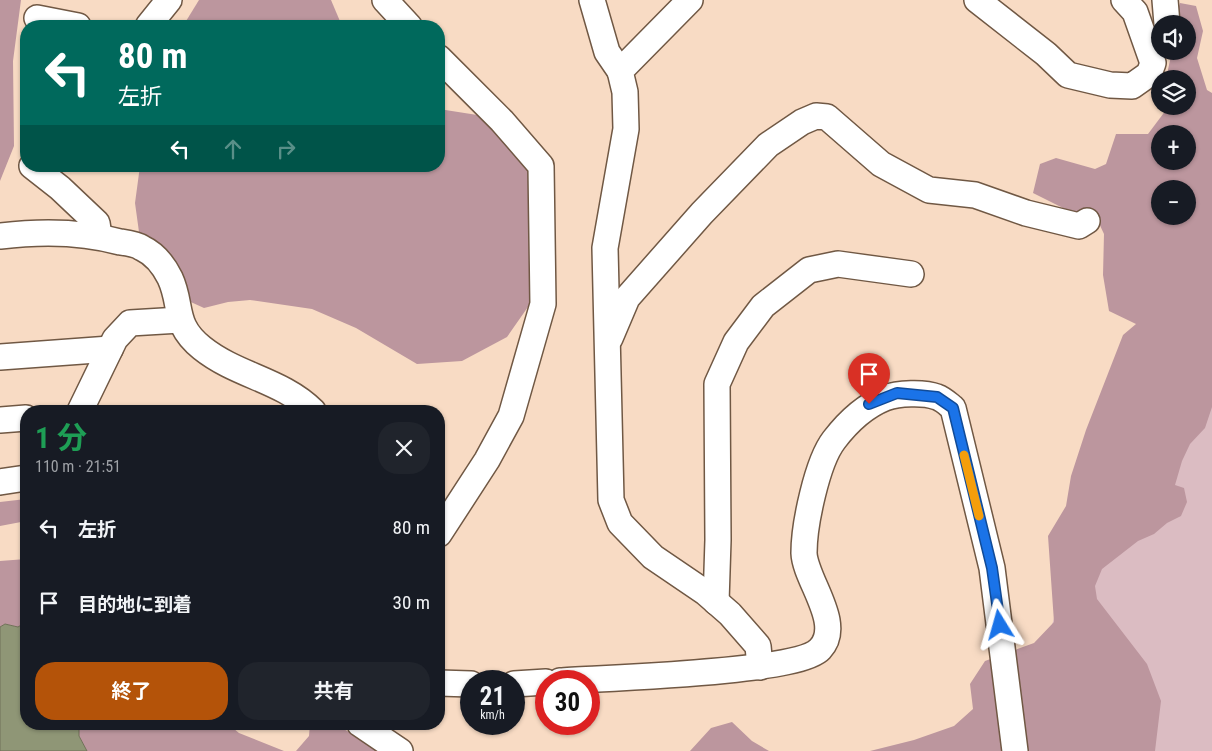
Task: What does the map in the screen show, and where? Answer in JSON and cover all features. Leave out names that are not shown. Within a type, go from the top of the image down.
[{"type":"street","points":[[153,20],[169,0]]},
{"type":"street","points":[[385,0],[403,20]]},
{"type":"street","points":[[592,0],[607,52],[620,71],[625,92],[626,129],[605,248],[611,500],[620,523],[653,557],[730,614],[758,646],[760,667]]},
{"type":"street","points":[[620,71],[690,0]]},
{"type":"street","points":[[978,0],[1046,54],[1068,76],[1110,85],[1132,86],[1149,74],[1161,60]]},
{"type":"street","points":[[1124,0],[1135,12],[1145,38],[1153,63],[1149,74]]},
{"type":"street","points":[[1165,0],[1166,15]]},
{"type":"street","points":[[37,18],[47,20]]},
{"type":"street","points":[[445,64],[502,121],[541,166],[543,304],[512,416],[482,468],[445,525]]},
{"type":"street","points":[[607,344],[628,298],[702,213],[768,145],[802,122],[816,116],[827,117],[881,164],[929,190],[975,195],[1026,212],[1079,226],[1087,221]]},
{"type":"street","points":[[40,172],[60,188],[97,223],[99,236]]},
{"type":"street","points":[[0,236],[35,232],[99,236],[142,247],[159,260],[170,280],[182,325],[202,348],[232,368],[268,380],[299,397],[307,405]]},
{"type":"street","points":[[716,602],[718,540],[717,384],[736,342],[763,306],[809,270],[838,264],[911,274]]},
{"type":"street","points":[[83,405],[115,339],[130,323],[180,320]]},
{"type":"street","points":[[0,357],[110,349]]},
{"type":"street","points":[[600,678],[760,667],[805,656],[820,649],[828,635],[827,618],[804,554],[806,529],[817,480],[833,442],[869,404],[897,393],[937,397],[953,408],[992,568],[1015,751]]},
{"type":"street","points":[[0,420],[20,418]]},
{"type":"street","points":[[0,482],[20,479]]},
{"type":"street","points":[[445,683],[460,684]]},
{"type":"street","points":[[369,730],[400,751]]},
{"type":"shaded area","points":[[0,0],[21,0],[13,61],[14,146],[0,181]]},
{"type":"shaded area","points":[[199,0],[331,0],[339,20],[187,20]]},
{"type":"shaded area","points":[[1180,3],[1196,6],[1203,31],[1197,58],[1207,90],[1212,93],[1212,407],[1205,428],[1190,444],[1182,461],[1175,485],[1184,488],[1187,502],[1181,516],[1167,523],[1154,534],[1138,541],[1102,569],[1095,586],[1097,599],[1147,664],[1161,701],[1155,751],[870,751],[914,740],[954,726],[973,709],[970,684],[985,661],[1034,643],[1054,622],[1048,536],[1066,506],[1071,476],[1086,430],[1123,335],[1136,324],[1109,311],[1103,275],[1104,234],[1096,217],[1065,209],[1033,193],[1040,164],[1056,158],[1095,169],[1106,164],[1116,134],[1148,134],[1151,130],[1151,170],[1196,170],[1196,125],[1155,125],[1162,115],[1196,115],[1196,70],[1168,70],[1170,60],[1196,60],[1196,15],[1177,15]]},
{"type":"shaded area","points":[[445,110],[490,117],[530,163],[544,284],[507,337],[462,361],[417,364],[356,328],[312,309],[250,300],[228,302],[204,308],[182,298],[164,262],[139,232],[135,203],[139,172],[445,172]]},
{"type":"shaded area","points":[[1212,299],[1212,751],[1015,751],[1082,523]]},
{"type":"shaded area","points":[[20,500],[20,522],[0,526],[0,502]]},
{"type":"shaded area","points":[[20,559],[20,626],[18,627],[5,624],[0,627],[0,561]]},
{"type":"shaded area","points":[[5,624],[20,626],[20,730],[79,730],[79,736],[87,751],[0,751],[0,627]]},
{"type":"shaded area","points":[[732,722],[752,741],[769,751],[690,751],[711,728]]},
{"type":"shaded area","points":[[79,730],[235,730],[284,751],[87,751],[79,736]]},
{"type":"shaded area","points":[[310,730],[345,730],[385,751],[296,751],[309,736]]},
{"type":"slow traffic","points":[[964,455],[979,516]]},
{"type":"route","points":[[869,404],[897,393],[937,397],[953,408],[992,568],[1000,625]]}]
